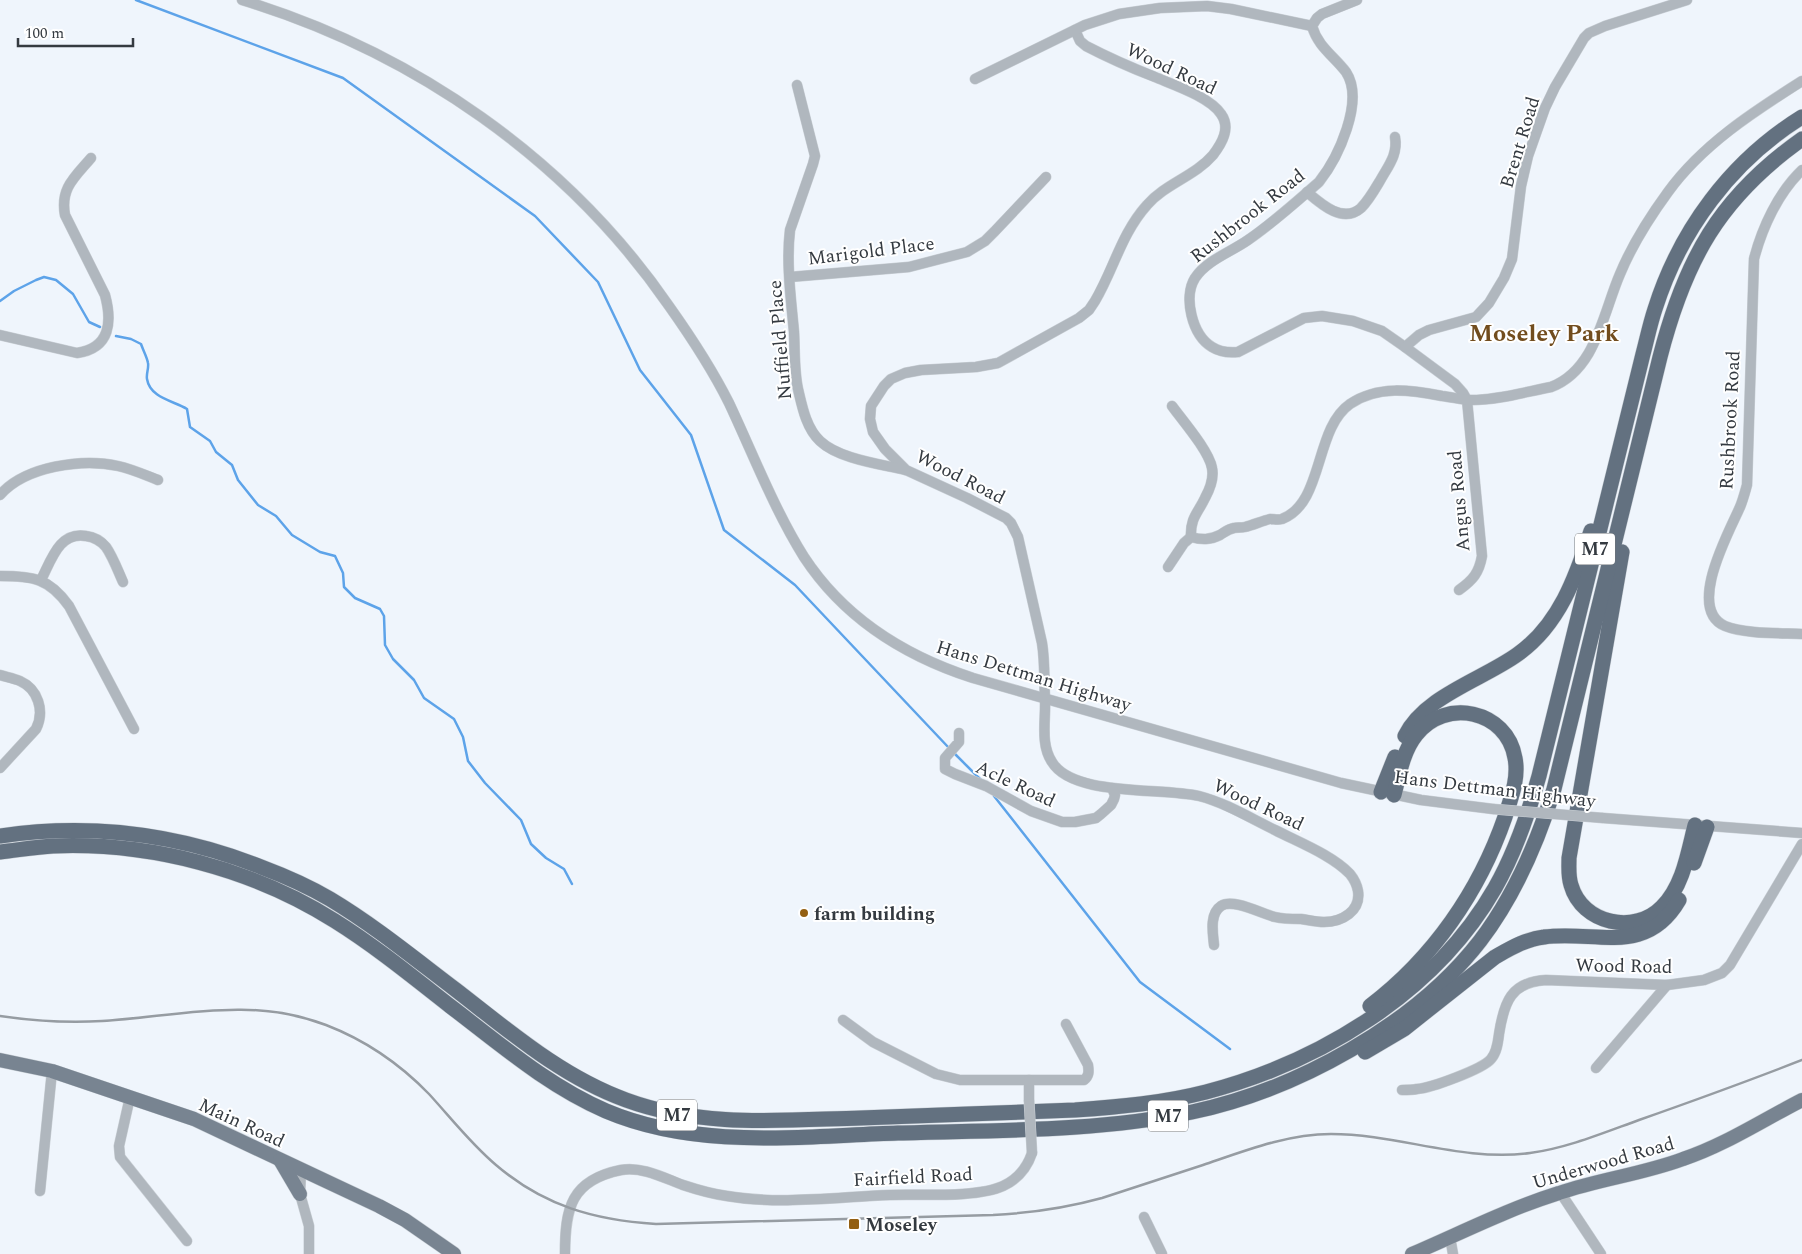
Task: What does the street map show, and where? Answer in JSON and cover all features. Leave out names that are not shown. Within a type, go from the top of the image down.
[{"type":"highway","name":"M7","points":[[0,836],[47,831],[136,834],[203,847],[237,857],[283,876],[326,897],[361,918],[557,1066],[610,1094],[669,1114],[718,1120],[751,1121],[1019,1113],[1120,1107],[1204,1092],[1240,1082],[1292,1062],[1356,1027],[1404,994],[1426,974],[1446,953],[1479,912],[1509,862],[1539,776],[1634,389],[1654,310],[1663,286],[1678,252],[1716,193],[1740,166],[1780,132],[1802,117]]},
{"type":"highway","name":"M7","points":[[0,852],[53,846],[94,847],[171,856],[254,880],[302,902],[333,919],[368,943],[539,1074],[576,1096],[607,1111],[640,1123],[672,1131],[763,1138],[1115,1124],[1171,1115],[1227,1102],[1298,1076],[1336,1058],[1404,1015],[1461,963],[1497,917],[1515,887],[1542,830],[1554,789],[1640,437],[1674,307],[1698,252],[1722,216],[1747,184],[1765,167],[1802,139]]},
{"type":"highway","points":[[1387,794],[1399,747],[1407,730],[1420,715],[1449,695],[1494,670],[1519,653],[1534,641],[1556,614],[1572,583],[1585,548],[1620,412],[1634,389]]},
{"type":"highway","points":[[1640,437],[1569,858],[1571,886],[1577,898],[1599,918],[1611,922],[1622,924],[1649,917],[1661,908],[1675,889],[1701,826]]},
{"type":"highway","points":[[1292,1062],[1343,1027],[1386,994],[1414,968],[1454,920],[1488,860],[1511,798],[1516,772],[1512,746],[1501,729],[1480,715],[1460,711],[1444,715],[1429,722],[1416,734],[1406,751],[1387,794]]},
{"type":"highway","points":[[1227,1102],[1252,1099],[1279,1092],[1346,1063],[1404,1029],[1495,957],[1529,940],[1562,936],[1627,938],[1656,927],[1667,917],[1683,893],[1701,826]]},
{"type":"highway","points":[[0,858],[53,846]]},
{"type":"main road","name":"Main Road","points":[[0,1060],[52,1072],[194,1119],[405,1220],[454,1254]]},
{"type":"main road","name":"Underwood Road","points":[[1412,1254],[1514,1208],[1560,1192],[1684,1159],[1802,1100]]},
{"type":"main road","points":[[279,1159],[300,1194]]},
{"type":"street","name":"Hans Dettman Highway","points":[[242,0],[286,14],[385,57],[449,94],[510,138],[558,178],[648,276],[688,333],[727,400],[797,545],[814,572],[836,597],[878,634],[916,656],[951,671],[1045,699],[1318,777],[1387,794],[1493,810],[1802,833]]},
{"type":"street","points":[[975,79],[1094,21],[1119,14],[1194,6],[1231,9],[1312,26],[1322,14],[1356,0]]},
{"type":"street","name":"Brent Road","points":[[1405,347],[1419,335],[1429,330],[1476,317],[1489,302],[1504,278],[1512,259],[1521,186],[1528,156],[1545,108],[1584,38],[1597,29],[1687,0]]},
{"type":"street","name":"Rushbrook Road","points":[[1312,26],[1317,40],[1340,65],[1351,82],[1353,101],[1342,141],[1334,159],[1319,182],[1260,231],[1210,263],[1195,278],[1190,294],[1194,321],[1206,343],[1219,351],[1228,353],[1238,352],[1304,318],[1322,316],[1353,321],[1382,331],[1455,384],[1467,400]]},
{"type":"street","name":"Wood Road","points":[[1075,30],[1080,41],[1086,46],[1189,92],[1216,108],[1222,115],[1225,124],[1224,138],[1211,157],[1159,193],[1139,214],[1125,235],[1100,292],[1088,310],[1079,318],[998,364],[905,373],[884,386],[872,406],[870,419],[873,432],[906,470],[967,498],[1006,518],[1011,523],[1018,537],[1039,624],[1044,658],[1045,744],[1053,764],[1065,775],[1079,782],[1112,788],[1186,793],[1230,807],[1330,859],[1349,874],[1355,882],[1358,892],[1354,910],[1347,916],[1335,921],[1324,922],[1278,918],[1238,905],[1223,905],[1215,913],[1213,922],[1214,945]]},
{"type":"street","points":[[1168,566],[1184,542],[1191,537],[1210,539],[1222,534],[1227,536],[1236,533],[1242,527],[1271,519],[1281,520],[1290,514],[1301,504],[1308,492],[1324,446],[1337,417],[1348,406],[1363,397],[1376,393],[1411,390],[1467,400],[1479,400],[1551,387],[1570,376],[1593,346],[1620,274],[1633,247],[1648,219],[1669,190],[1688,167],[1737,124],[1802,82]]},
{"type":"street","name":"Nuffield Place","points":[[797,85],[814,156],[813,164],[790,230],[790,278],[798,386],[803,409],[814,434],[821,442],[840,453],[906,470]]},
{"type":"street","points":[[1308,192],[1326,208],[1334,212],[1347,213],[1361,208],[1393,159],[1396,151],[1395,137]]},
{"type":"street","points":[[0,336],[78,353],[89,350],[103,339],[110,319],[105,295],[66,215],[64,207],[66,191],[91,158]]},
{"type":"street","name":"Rushbrook Road","points":[[1802,170],[1781,197],[1760,241],[1754,259],[1747,485],[1741,505],[1718,558],[1709,598],[1712,612],[1723,625],[1742,630],[1802,634]]},
{"type":"street","name":"Marigold Place","points":[[790,278],[909,267],[967,252],[995,231],[1046,177]]},
{"type":"street","name":"Angus Road","points":[[1459,590],[1472,580],[1477,573],[1482,556],[1467,400]]},
{"type":"street","points":[[1172,406],[1208,456],[1213,470],[1212,482],[1190,526],[1191,537]]},
{"type":"street","points":[[0,494],[18,480],[38,472],[62,465],[80,463],[117,466],[158,480]]},
{"type":"street","points":[[41,580],[55,551],[61,544],[68,538],[84,535],[98,540],[106,548],[122,582]]},
{"type":"street","points":[[0,576],[22,576],[41,580],[57,592],[69,606],[134,729]]},
{"type":"street","points":[[0,674],[21,681],[31,689],[36,696],[41,713],[40,722],[36,729],[0,768]]},
{"type":"street","name":"Acle Road","points":[[959,733],[959,742],[945,758],[945,769],[986,786],[1031,811],[1062,822],[1075,822],[1096,818],[1111,805],[1115,795],[1112,788]]},
{"type":"street","name":"Wood Road","points":[[1402,1090],[1433,1086],[1476,1070],[1491,1060],[1495,1053],[1500,1026],[1508,1000],[1518,987],[1528,983],[1546,980],[1667,985],[1704,980],[1722,973],[1730,964],[1802,844]]},
{"type":"street","points":[[1596,1068],[1667,985]]},
{"type":"street","points":[[843,1020],[873,1042],[936,1074],[960,1080],[1076,1082],[1088,1077],[1088,1065],[1066,1024]]},
{"type":"street","points":[[40,1191],[52,1072]]},
{"type":"street","name":"Fairfield Road","points":[[565,1254],[569,1208],[578,1192],[585,1185],[595,1180],[623,1170],[634,1169],[649,1172],[701,1190],[747,1200],[970,1193],[1002,1186],[1026,1168],[1032,1153],[1029,1080]]},
{"type":"street","points":[[130,1097],[119,1146],[120,1157],[187,1240]]},
{"type":"street","points":[[301,1170],[300,1194],[309,1226],[309,1254]]},
{"type":"street","points":[[1560,1192],[1601,1254]]},
{"type":"street","points":[[1144,1218],[1162,1254]]},
{"type":"street","points":[[1450,1237],[1453,1254]]},
{"type":"waterway","points":[[136,0],[343,78],[535,216],[598,282],[640,370],[691,435],[724,530],[795,585],[949,748]]},
{"type":"waterway","points":[[0,301],[14,291],[36,280],[44,277],[56,280],[73,294],[89,322],[100,327]]},
{"type":"waterway","points":[[116,336],[131,339],[141,344],[148,363],[147,379],[153,391],[163,398],[187,409],[190,427],[210,441],[216,452],[232,465],[238,480],[258,505],[276,516],[292,535],[320,552],[335,556],[343,573],[344,587],[355,598],[380,609],[384,616],[385,645],[393,659],[414,680],[424,698],[454,719],[463,737],[468,761],[485,783],[521,820],[531,844],[546,858],[564,869],[572,884]]},
{"type":"waterway","points":[[953,752],[981,780]]},
{"type":"waterway","points":[[994,796],[1140,982],[1230,1049]]},
{"type":"railway","points":[[0,1016],[51,1021],[89,1022],[214,1010],[270,1011],[298,1016],[340,1031],[368,1045],[394,1062],[429,1094],[487,1157],[514,1179],[533,1191],[551,1201],[591,1214],[612,1219],[656,1224],[993,1215],[1035,1211],[1075,1205],[1102,1198],[1266,1144],[1315,1135],[1356,1135],[1480,1154],[1505,1155],[1544,1151],[1585,1140],[1802,1060]]},
{"type":"place","name":"farm building","points":[[804,913]]},
{"type":"place","name":"Moseley","points":[[854,1224]]},
{"type":"district","name":"Moseley Park","points":[[1544,333]]}]
